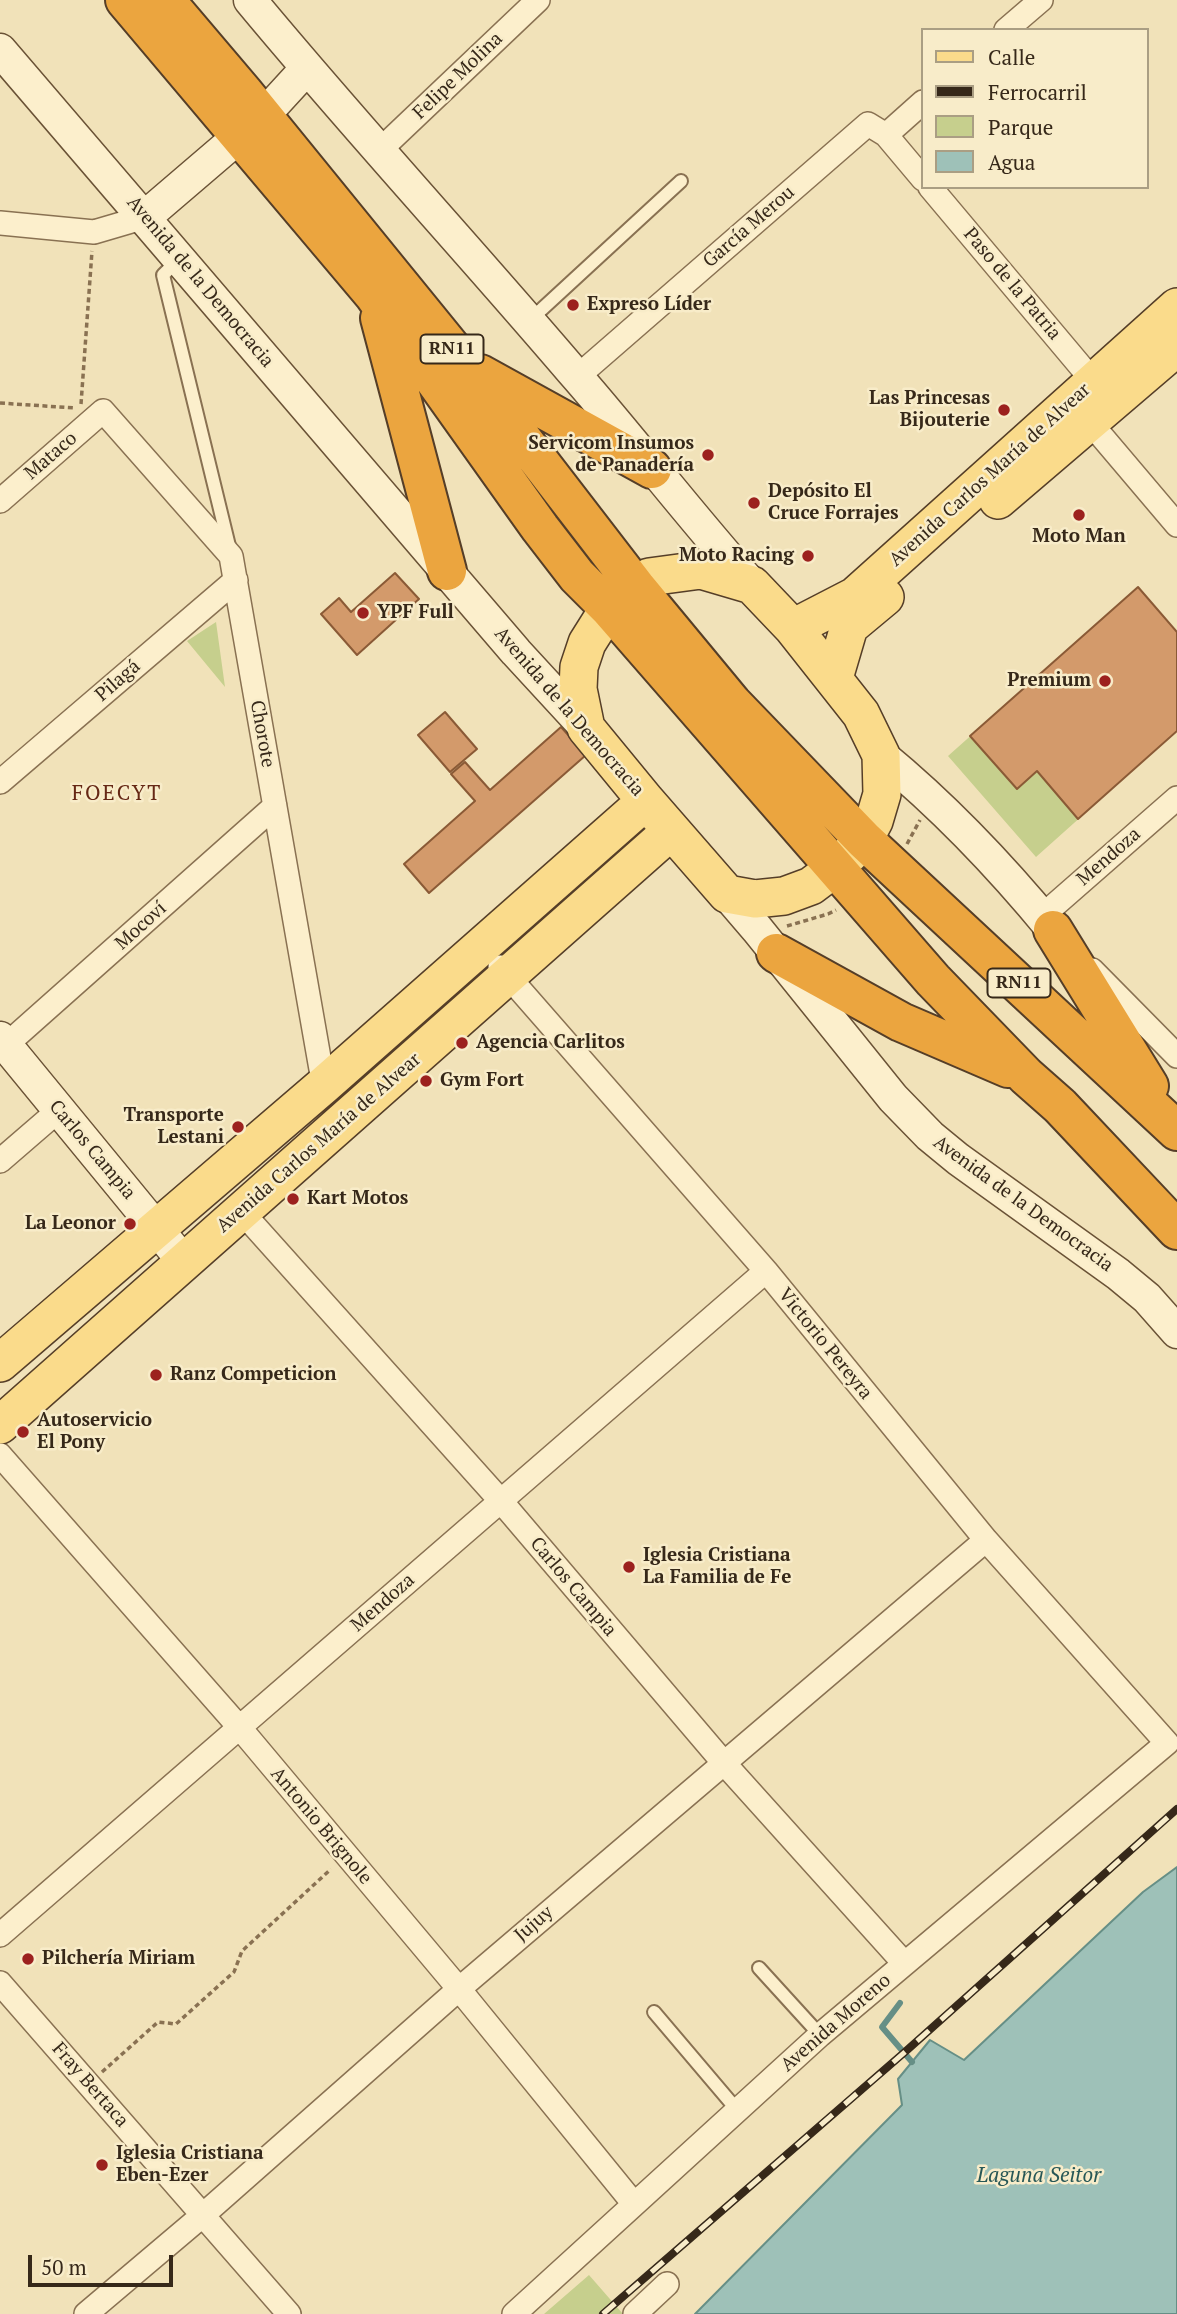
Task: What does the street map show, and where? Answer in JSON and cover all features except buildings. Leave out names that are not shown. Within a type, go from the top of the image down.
[{"type":"highway","name":"RN11","points":[[125,0],[251,126],[466,366],[623,597],[835,868],[933,980],[1026,1076],[1060,1106],[1177,1230]]},
{"type":"highway","name":"RN11","points":[[165,0],[251,126],[577,576],[623,597],[732,703],[864,839],[1175,1129]]},
{"type":"highway","points":[[374,295],[447,571]]},
{"type":"highway","points":[[466,366],[652,469]]},
{"type":"highway","points":[[1047,924],[1175,1129]]},
{"type":"highway","points":[[776,953],[901,1022],[1026,1076]]},
{"type":"main road","name":"Avenida Carlos María de Alvear","points":[[834,678],[849,627],[1085,401],[1177,307]]},
{"type":"main road","name":"Avenida Carlos María de Alvear","points":[[793,628],[855,596],[1085,401],[1177,347]]},
{"type":"main road","points":[[586,728],[578,689],[579,667],[587,643],[623,597],[649,577],[701,570],[752,585],[793,628],[861,714],[881,755],[881,794],[874,821],[864,839],[835,868],[811,886],[784,896],[755,899],[727,894]]},
{"type":"main road","name":"Avenida de la Democracia","points":[[586,728],[727,894]]},
{"type":"main road","name":"Avenida Carlos María de Alvear","points":[[0,1363],[170,1245],[241,1211],[495,960],[619,825],[646,801]]},
{"type":"main road","name":"Avenida Carlos María de Alvear","points":[[560,904],[619,825]]},
{"type":"main road","name":"Avenida Carlos María de Alvear","points":[[495,960],[638,860],[671,831]]},
{"type":"main road","name":"Avenida Carlos María de Alvear","points":[[0,1425],[170,1245],[326,1093],[495,960],[560,904],[638,860]]},
{"type":"main road","name":"Avenida Carlos María de Alvear","points":[[0,1392],[170,1245]]},
{"type":"street","points":[[250,0],[577,377],[752,585]]},
{"type":"street","name":"Felipe Molina","points":[[379,151],[538,0]]},
{"type":"street","points":[[1008,28],[1041,0]]},
{"type":"street","name":"Avenida de la Democracia","points":[[0,50],[516,652],[586,728]]},
{"type":"street","points":[[0,223],[94,232],[145,217],[251,126],[307,68]]},
{"type":"street","points":[[922,103],[886,135],[922,178]]},
{"type":"street","name":"García Merou","points":[[577,377],[868,124],[886,135]]},
{"type":"street","name":"Paso de la Patria","points":[[931,189],[1177,525]]},
{"type":"street","name":"Chorote","points":[[103,411],[231,556],[326,1093]]},
{"type":"street","name":"Mataco","points":[[0,501],[103,411]]},
{"type":"street","name":"Pilagá","points":[[0,782],[236,580]]},
{"type":"street","points":[[881,755],[917,785],[951,819],[1047,924],[1177,1056]]},
{"type":"street","name":"Mendoza","points":[[1047,924],[1177,798]]},
{"type":"street","name":"Mocoví","points":[[3,1042],[275,806]]},
{"type":"street","name":"Avenida de la Democracia","points":[[727,894],[893,1098],[930,1136],[1118,1274],[1147,1298],[1177,1332]]},
{"type":"street","name":"Victorio Pereyra","points":[[495,960],[766,1271],[986,1540],[1167,1743]]},
{"type":"street","name":"Carlos Campia","points":[[3,1042],[170,1245]]},
{"type":"street","points":[[0,1161],[59,1110]]},
{"type":"street","name":"Carlos Campia","points":[[241,1211],[500,1500],[723,1762],[904,1964]]},
{"type":"street","name":"Mendoza","points":[[0,1935],[766,1271]]},
{"type":"street","name":"Antonio Brignole","points":[[0,1455],[240,1728],[459,1989],[634,2204]]},
{"type":"street","name":"Jujuy","points":[[86,2314],[203,2215],[459,1989],[986,1540]]},
{"type":"street","name":"Avenida Moreno","points":[[514,2314],[820,2035],[1167,1743]]},
{"type":"street","name":"Fray Bertaca","points":[[0,1983],[289,2314]]},
{"type":"street","points":[[635,2314],[667,2284]]},
{"type":"lane","points":[[529,322],[681,181]]},
{"type":"lane","points":[[181,258],[163,275],[231,556]]},
{"type":"lane","points":[[759,1968],[820,2035]]},
{"type":"lane","points":[[654,2012],[738,2110]]},
{"type":"path","points":[[0,403],[80,409],[94,232]]},
{"type":"path","points":[[89,2084],[158,2022],[176,2024],[234,1972],[242,1951],[345,1855]]},
{"type":"green space","name":"Premium","points":[[1138,587],[1177,632],[1177,731],[1036,857],[948,756]]},
{"type":"green space","points":[[216,622],[225,687],[187,641]]},
{"type":"green space","points":[[589,2275],[623,2314],[544,2314]]},
{"type":"water","name":"Laguna Seitor","points":[[1177,1867],[1177,2314],[695,2314],[902,2105],[898,2079],[930,2040],[964,2060],[1143,1892]]},
{"type":"waterway","points":[[900,2003],[882,2027],[912,2062]]},
{"type":"railway","points":[[603,2314],[906,2051],[1177,1809]]},
{"type":"place","name":"Expreso Líder","points":[[573,305]]},
{"type":"place","name":"Las Princesas Bijouterie","points":[[1004,410]]},
{"type":"place","name":"Servicom Insumos de Panadería","points":[[708,455]]},
{"type":"place","name":"Depósito El Cruce Forrajes","points":[[754,503]]},
{"type":"place","name":"Moto Man","points":[[1079,515]]},
{"type":"place","name":"Moto Racing","points":[[808,556]]},
{"type":"place","name":"YPF Full","points":[[363,613]]},
{"type":"place","name":"Premium","points":[[1105,681]]},
{"type":"place","name":"Agencia Carlitos","points":[[462,1043]]},
{"type":"place","name":"Gym Fort","points":[[426,1081]]},
{"type":"place","name":"Transporte Lestani","points":[[238,1127]]},
{"type":"place","name":"Kart Motos","points":[[293,1199]]},
{"type":"place","name":"La Leonor","points":[[130,1224]]},
{"type":"place","name":"Ranz Competicion","points":[[156,1375]]},
{"type":"place","name":"Autoservicio El Pony","points":[[23,1432]]},
{"type":"place","name":"Iglesia Cristiana La Familia de Fe","points":[[629,1567]]},
{"type":"place","name":"Pilchería Miriam","points":[[28,1959]]},
{"type":"place","name":"Iglesia Cristiana Eben-Ezer","points":[[102,2165]]},
{"type":"district","name":"FOECYT","points":[[117,794]]}]
